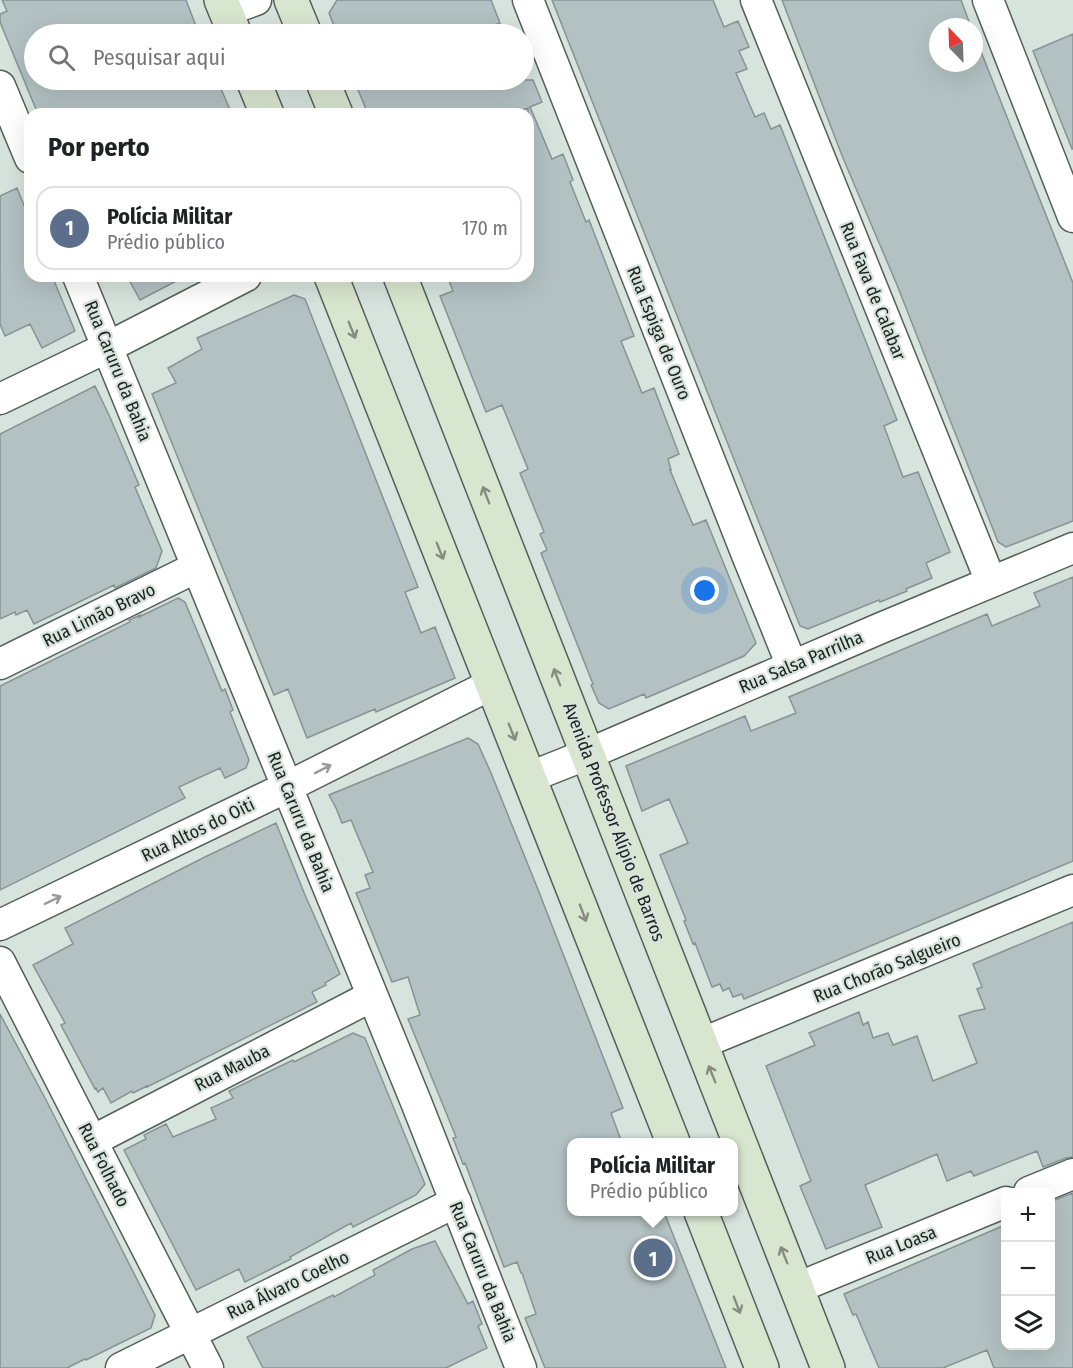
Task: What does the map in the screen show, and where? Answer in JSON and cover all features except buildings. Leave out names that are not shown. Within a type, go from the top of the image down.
[{"type":"street","points":[[227,15],[256,0]]},
{"type":"street","points":[[291,0],[301,24]]},
{"type":"street","name":"Rua Espiga de Ouro","points":[[528,0],[792,666]]},
{"type":"street","name":"Rua Fava de Calabar","points":[[756,0],[991,582]]},
{"type":"street","points":[[988,0],[1073,217]]},
{"type":"street","points":[[0,86],[17,149]]},
{"type":"street","points":[[257,90],[265,108]]},
{"type":"street","points":[[326,90],[334,108]]},
{"type":"street","name":"Rua Caruru da Bahia","points":[[81,282],[456,1202],[521,1368]]},
{"type":"street","points":[[0,399],[234,282]]},
{"type":"street","points":[[333,282],[672,1138]]},
{"type":"street","name":"Avenida Professor Alípio de Barros","points":[[402,282],[737,1138]]},
{"type":"street","name":"Rua Salsa Parrilha","points":[[530,777],[1073,548]]},
{"type":"street","name":"Rua Limão Bravo","points":[[0,664],[197,567]]},
{"type":"street","name":"Rua Altos do Oiti","points":[[0,925],[287,787],[492,684]]},
{"type":"street","name":"Rua Chorão Salgueiro","points":[[700,1044],[1073,890]]},
{"type":"street","name":"Rua Folhado","points":[[0,962],[208,1368]]},
{"type":"street","name":"Rua Mauba","points":[[92,1141],[372,996]]},
{"type":"street","name":"Avenida Professor Alípio de Barros","points":[[738,1140],[828,1368]]},
{"type":"street","points":[[1039,1188],[1073,1174]]},
{"type":"street","name":"Rua Álvaro Coelho","points":[[121,1368],[456,1202]]},
{"type":"street","name":"Rua Loasa","points":[[797,1288],[1001,1204]]},
{"type":"street","points":[[703,1216],[762,1368]]},
{"type":"place","name":"Polícia Militar","points":[[653,1258]]}]
